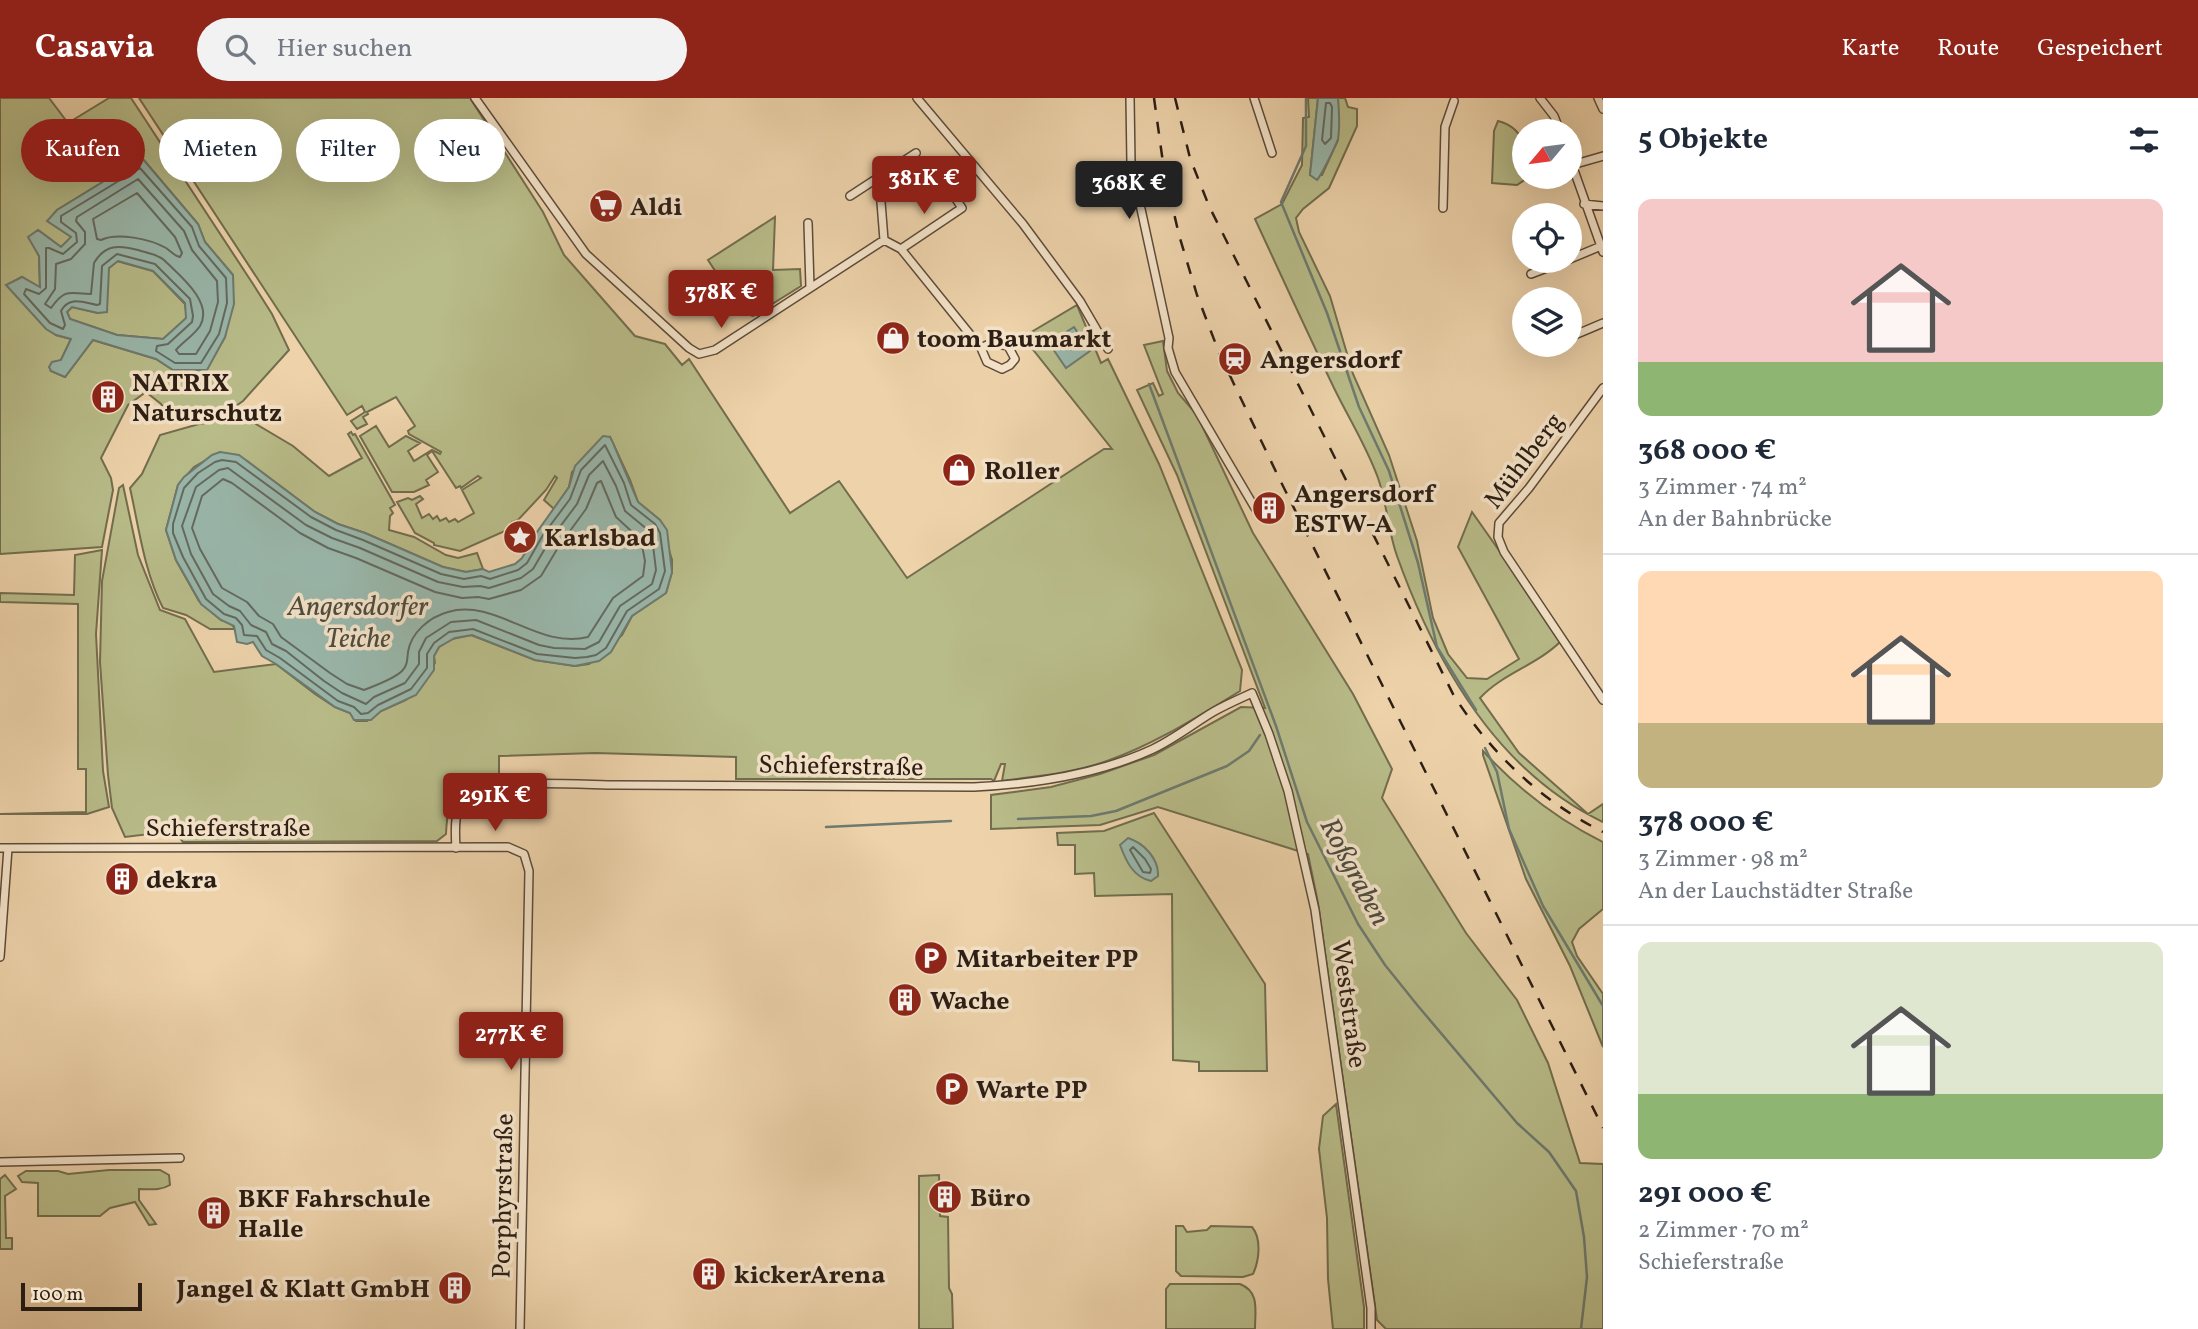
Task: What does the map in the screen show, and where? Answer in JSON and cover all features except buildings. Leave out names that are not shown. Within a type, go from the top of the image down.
[{"type":"street","points":[[475,98],[586,254],[689,348],[699,354],[715,350],[884,240]]},
{"type":"street","points":[[917,98],[1023,224],[1080,302],[1108,349]]},
{"type":"street","points":[[1130,98],[1131,163],[1169,338],[1170,360],[1255,508]]},
{"type":"street","points":[[1254,98],[1272,153]]},
{"type":"street","points":[[1540,98],[1555,119]]},
{"type":"street","points":[[1598,98],[1603,109]]},
{"type":"street","points":[[1443,208],[1445,127],[1454,99]]},
{"type":"street","points":[[850,196],[916,153]]},
{"type":"street","points":[[1582,160],[1603,156]]},
{"type":"street","points":[[879,177],[884,240]]},
{"type":"street","points":[[901,248],[962,208],[946,184]]},
{"type":"street","points":[[1579,189],[1602,249],[1582,255]]},
{"type":"street","points":[[1584,204],[1603,206]]},
{"type":"street","points":[[808,223],[810,287]]},
{"type":"street","points":[[884,240],[901,248],[981,348],[988,362],[998,368],[1006,368],[1015,359],[1008,346],[999,344],[981,348]]},
{"type":"street","points":[[1582,332],[1603,323]]},
{"type":"street","name":"Mühlberg","points":[[1603,388],[1529,488],[1502,518],[1498,530],[1504,552],[1603,700]]},
{"type":"street","name":"Schieferstraße","points":[[456,848],[456,818],[461,802],[468,793],[480,788],[506,785],[1012,785],[1066,777],[1115,764],[1154,748],[1216,710],[1252,693]]},
{"type":"street","name":"Weststraße","points":[[1252,693],[1288,791],[1315,910],[1371,1308],[1371,1329]]},
{"type":"street","name":"Schieferstraße","points":[[4,848],[508,847],[524,854]]},
{"type":"street","points":[[0,957],[4,848]]},
{"type":"street","name":"Porphyrstraße","points":[[520,1329],[529,872],[524,854]]},
{"type":"street","points":[[0,1163],[180,1157]]},
{"type":"green space","points":[[0,98],[49,98],[65,119],[21,119],[21,182],[103,182],[57,210],[48,221],[72,237],[61,247],[38,230],[29,237],[39,256],[40,288],[22,277],[7,285],[56,335],[71,339],[61,360],[51,371],[65,377],[93,340],[156,359],[173,370],[206,370],[225,337],[233,275],[205,242],[198,224],[162,182],[186,182],[272,314],[289,350],[243,401],[223,415],[172,422],[161,404],[146,392],[128,405],[101,458],[111,478],[113,490],[102,547],[0,554]]},
{"type":"green space","points":[[109,98],[131,98],[145,119],[75,119]]},
{"type":"green space","points":[[139,98],[470,98],[483,119],[414,119],[414,182],[505,182],[505,153],[543,212],[564,255],[635,336],[665,344],[682,365],[689,359],[790,513],[839,481],[907,578],[1104,449],[1112,449],[1023,337],[1077,305],[1101,363],[1108,359],[1159,464],[1242,670],[1240,691],[1159,738],[1107,761],[1068,771],[1002,781],[1005,764],[1001,764],[994,781],[736,779],[736,757],[595,753],[499,756],[499,778],[473,783],[457,792],[449,808],[446,834],[437,841],[183,842],[174,831],[125,837],[112,808],[100,662],[102,581],[119,488],[123,485],[138,555],[160,610],[185,619],[214,672],[276,664],[315,694],[350,713],[356,721],[367,721],[381,711],[406,700],[435,663],[434,656],[439,647],[452,639],[471,635],[535,660],[575,666],[589,664],[622,635],[632,616],[666,593],[672,572],[672,560],[660,520],[638,502],[610,437],[572,472],[569,487],[554,509],[544,500],[557,478],[555,476],[546,490],[505,531],[460,551],[434,545],[415,533],[397,502],[420,496],[423,499],[416,504],[422,518],[429,514],[433,519],[437,516],[440,521],[446,518],[449,522],[455,519],[458,522],[474,513],[462,490],[481,478],[478,476],[461,488],[456,488],[432,451],[427,455],[438,472],[426,480],[429,485],[414,492],[392,492],[360,436],[376,426],[389,447],[406,436],[420,443],[408,451],[414,461],[432,450],[440,454],[441,452],[409,434],[408,431],[415,426],[396,397],[367,412],[363,417],[367,424],[357,429],[351,421],[365,412],[362,406],[347,415],[194,182],[282,182],[282,119],[159,119],[159,128]]},
{"type":"green space","points":[[1308,98],[1318,98],[1310,175],[1322,175],[1338,140],[1338,98],[1345,98],[1348,107],[1357,109],[1357,126],[1329,188],[1296,218],[1299,232],[1330,296],[1353,374],[1389,455],[1417,541],[1433,618],[1448,654],[1467,678],[1487,679],[1519,659],[1458,547],[1472,512],[1562,640],[1553,649],[1489,689],[1480,698],[1519,753],[1586,813],[1565,801],[1531,774],[1501,744],[1474,710],[1451,674],[1412,596],[1397,556],[1374,466],[1334,388],[1255,219],[1282,204],[1302,165],[1303,118],[1309,117]]},
{"type":"green space","points":[[145,119],[159,141],[159,178],[145,162]]},
{"type":"green space","points":[[1498,121],[1512,127],[1512,185],[1492,183],[1494,131]]},
{"type":"green space","points":[[775,217],[773,270],[800,269],[801,286],[753,316],[743,313],[708,260]]},
{"type":"green space","points":[[117,261],[153,271],[185,304],[187,318],[163,339],[117,335],[70,319],[67,312],[72,307],[98,313],[109,268]]},
{"type":"green space","points":[[1163,341],[1167,371],[1178,393],[1197,415],[1253,533],[1353,694],[1392,769],[1382,798],[1466,933],[1517,1000],[1548,1063],[1580,1163],[1603,1164],[1603,1329],[1386,1329],[1377,1320],[1318,903],[1308,854],[1158,807],[1100,825],[991,829],[991,795],[1051,787],[1100,774],[1154,755],[1241,707],[1265,708],[1177,475],[1137,390],[1153,383],[1159,396],[1163,394],[1144,345]]},
{"type":"green space","points":[[244,417],[293,446],[329,476],[362,458],[348,434],[355,434],[395,505],[390,508],[393,513],[390,516],[389,530],[414,537],[446,555],[458,558],[477,553],[483,569],[466,572],[443,567],[338,524],[315,512],[247,461],[220,452],[194,467],[178,485],[166,530],[176,560],[199,601],[221,620],[231,623],[235,629],[210,629],[186,615],[163,608],[147,564],[130,488],[142,474],[160,435],[199,424]]},
{"type":"green space","points":[[102,550],[96,634],[103,771],[109,807],[87,814],[0,814],[86,812],[86,769],[78,769],[78,604],[0,602],[0,593],[74,595],[75,555]]},
{"type":"green space","points":[[1483,751],[1538,802],[1603,842],[1603,909],[1579,929],[1572,942],[1577,956],[1603,994],[1603,1047],[1570,966],[1526,879]]},
{"type":"green space","points":[[1603,804],[1603,822],[1588,814]]},
{"type":"green space","points":[[1154,813],[1265,984],[1267,1071],[1199,1071],[1199,1062],[1173,1060],[1172,894],[1095,896],[1094,873],[1075,874],[1075,845],[1058,845],[1057,833],[1104,831]]},
{"type":"green space","points":[[1336,1104],[1364,1307],[1364,1329],[1333,1329],[1328,1279],[1327,1218],[1319,1149],[1323,1116]]},
{"type":"green space","points":[[109,1170],[160,1170],[169,1175],[170,1185],[166,1187],[139,1189],[139,1200],[156,1224],[149,1225],[135,1202],[110,1208],[100,1216],[38,1216],[38,1183],[22,1182],[18,1176],[26,1171],[58,1171],[68,1174]]},
{"type":"green space","points":[[5,1175],[16,1189],[5,1196],[6,1238],[12,1238],[12,1249],[0,1249],[0,1179]]},
{"type":"green space","points":[[939,1175],[940,1216],[948,1217],[949,1288],[952,1294],[953,1329],[919,1329],[919,1176]]},
{"type":"green space","points":[[1176,1226],[1183,1226],[1187,1232],[1207,1230],[1211,1226],[1252,1227],[1258,1250],[1253,1274],[1243,1277],[1181,1276],[1176,1271]]},
{"type":"green space","points":[[1170,1284],[1240,1284],[1246,1287],[1254,1297],[1255,1329],[1166,1329],[1166,1289]]},
{"type":"water","points":[[1318,98],[1338,98],[1339,124],[1338,139],[1317,180],[1310,175]]},
{"type":"water","points":[[145,162],[159,178],[159,182],[162,182],[198,224],[205,242],[233,275],[234,304],[225,337],[207,370],[173,370],[156,359],[93,340],[65,377],[51,371],[49,367],[52,362],[61,360],[71,339],[46,329],[6,285],[22,277],[40,287],[39,256],[28,237],[38,230],[61,247],[71,237],[47,221],[57,210],[103,182],[145,182]],"holes":[[[118,261],[153,271],[185,303],[186,318],[163,339],[117,335],[70,319],[67,312],[72,307],[98,313],[107,312],[109,268]]]},
{"type":"water","points":[[1074,327],[1090,351],[1066,368],[1049,343]]},
{"type":"water","name":"Angersdorfer Teiche","points":[[603,436],[610,437],[638,502],[660,520],[667,530],[672,572],[666,593],[632,616],[611,652],[599,661],[575,666],[535,660],[472,635],[455,638],[439,647],[434,656],[434,670],[416,695],[381,711],[371,720],[354,720],[350,713],[335,707],[262,656],[253,642],[237,642],[234,626],[221,620],[201,604],[176,560],[166,530],[178,485],[212,455],[220,452],[239,455],[315,512],[338,524],[443,567],[466,572],[483,569],[489,572],[515,564],[522,558],[569,487],[575,466]]},
{"type":"water","points":[[1128,838],[1145,848],[1153,858],[1158,876],[1151,881],[1139,876],[1128,862],[1120,845]]},
{"type":"waterway","name":"Roßgraben","points":[[1306,98],[1306,146],[1281,202],[1327,313],[1359,407],[1389,471],[1418,563],[1437,647],[1476,710]]},
{"type":"waterway","name":"Roßgraben","points":[[1149,384],[1276,726],[1307,822],[1358,924],[1385,965],[1418,1006],[1517,1123],[1549,1152],[1576,1191],[1587,1277],[1581,1329]]},
{"type":"waterway","points":[[1018,819],[1091,816],[1116,811],[1227,766],[1249,751],[1260,735]]},
{"type":"waterway","name":"Roßgraben","points":[[1485,748],[1497,772],[1509,829],[1543,906],[1603,1006]]},
{"type":"waterway","points":[[826,827],[951,821]]},
{"type":"railway","points":[[1154,98],[1164,170],[1179,235],[1197,295],[1220,355],[1603,1128]]},
{"type":"railway","points":[[1175,98],[1190,158],[1209,206],[1454,696],[1501,756],[1520,774],[1559,806],[1603,832]]},
{"type":"place","name":"Aldi","points":[[606,206]]},
{"type":"place","name":"toom Baumarkt","points":[[893,338]]},
{"type":"place","name":"Angersdorf","points":[[1235,359]]},
{"type":"place","name":"NATRIX Naturschutz","points":[[108,397]]},
{"type":"place","name":"Roller","points":[[959,470]]},
{"type":"place","name":"Angersdorf ESTW-A","points":[[1269,508]]},
{"type":"place","name":"Karlsbad","points":[[520,537]]},
{"type":"place","name":"dekra","points":[[122,879]]},
{"type":"place","name":"Mitarbeiter PP","points":[[931,958]]},
{"type":"place","name":"Wache","points":[[905,1000]]},
{"type":"place","name":"Warte PP","points":[[952,1089]]},
{"type":"place","name":"Büro","points":[[945,1197]]},
{"type":"place","name":"BKF Fahrschule Halle","points":[[214,1213]]},
{"type":"place","name":"kickerArena","points":[[709,1274]]},
{"type":"place","name":"Jangel & Klatt GmbH","points":[[455,1288]]}]
